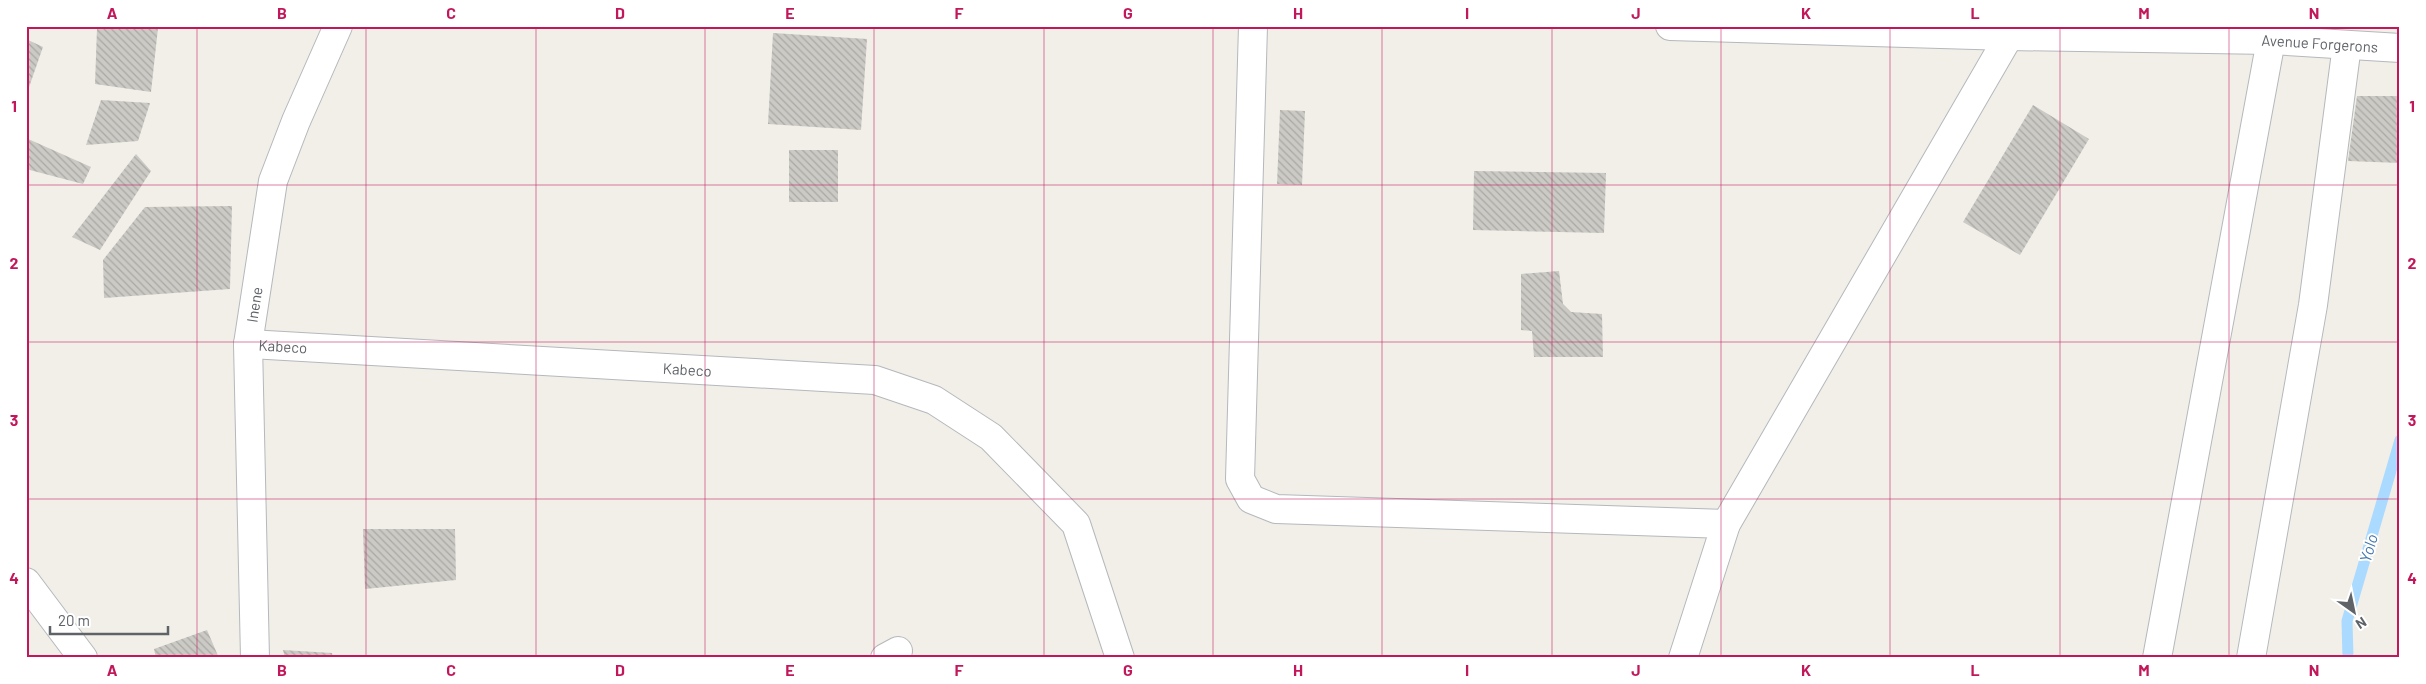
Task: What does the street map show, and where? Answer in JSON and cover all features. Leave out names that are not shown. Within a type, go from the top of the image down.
[{"type":"street","name":"Inene","points":[[255,658],[248,344],[273,181],[296,121],[338,26]]},
{"type":"street","points":[[1253,26],[1240,479],[1251,500],[1276,509],[1726,524]]},
{"type":"street","name":"Avenue Forgerons","points":[[1670,26],[2009,36],[2271,40],[2400,48]]},
{"type":"street","points":[[1683,658],[1726,524],[2009,36]]},
{"type":"street","points":[[2157,658],[2271,40]]},
{"type":"street","points":[[2251,658],[2313,305],[2346,45]]},
{"type":"street","name":"Kabeco","points":[[248,344],[875,380],[934,400],[991,437],[1076,524],[1120,658]]},
{"type":"street","points":[[26,582],[83,658]]},
{"type":"building","points":[[97,28],[158,28],[151,92],[95,84]]},
{"type":"building","points":[[773,33],[867,39],[861,130],[768,124]]},
{"type":"building","points":[[26,39],[43,47],[27,93],[26,93]]},
{"type":"building","points":[[2357,96],[2400,96],[2400,163],[2348,161]]},
{"type":"building","points":[[101,100],[150,103],[138,141],[86,145]]},
{"type":"building","points":[[2033,105],[2089,139],[2020,255],[1963,222]]},
{"type":"building","points":[[1280,110],[1305,111],[1302,185],[1277,184]]},
{"type":"building","points":[[26,138],[91,167],[83,184],[26,169]]},
{"type":"building","points":[[789,150],[838,150],[838,202],[789,202]]},
{"type":"building","points":[[136,154],[151,171],[100,250],[72,237]]},
{"type":"building","points":[[1474,171],[1606,173],[1604,233],[1473,230]]},
{"type":"building","points":[[232,206],[230,289],[104,298],[103,260],[145,207]]},
{"type":"building","points":[[1559,271],[1563,304],[1571,312],[1602,314],[1603,357],[1534,357],[1532,331],[1521,330],[1521,274]]},
{"type":"building","points":[[363,529],[455,529],[456,580],[365,589]]},
{"type":"building","points":[[207,630],[219,658],[156,658],[154,649]]},
{"type":"building","points":[[283,650],[332,653],[333,658],[285,658]]},
{"type":"waterway","name":"Yolo","points":[[2348,658],[2347,621],[2400,440]]}]
